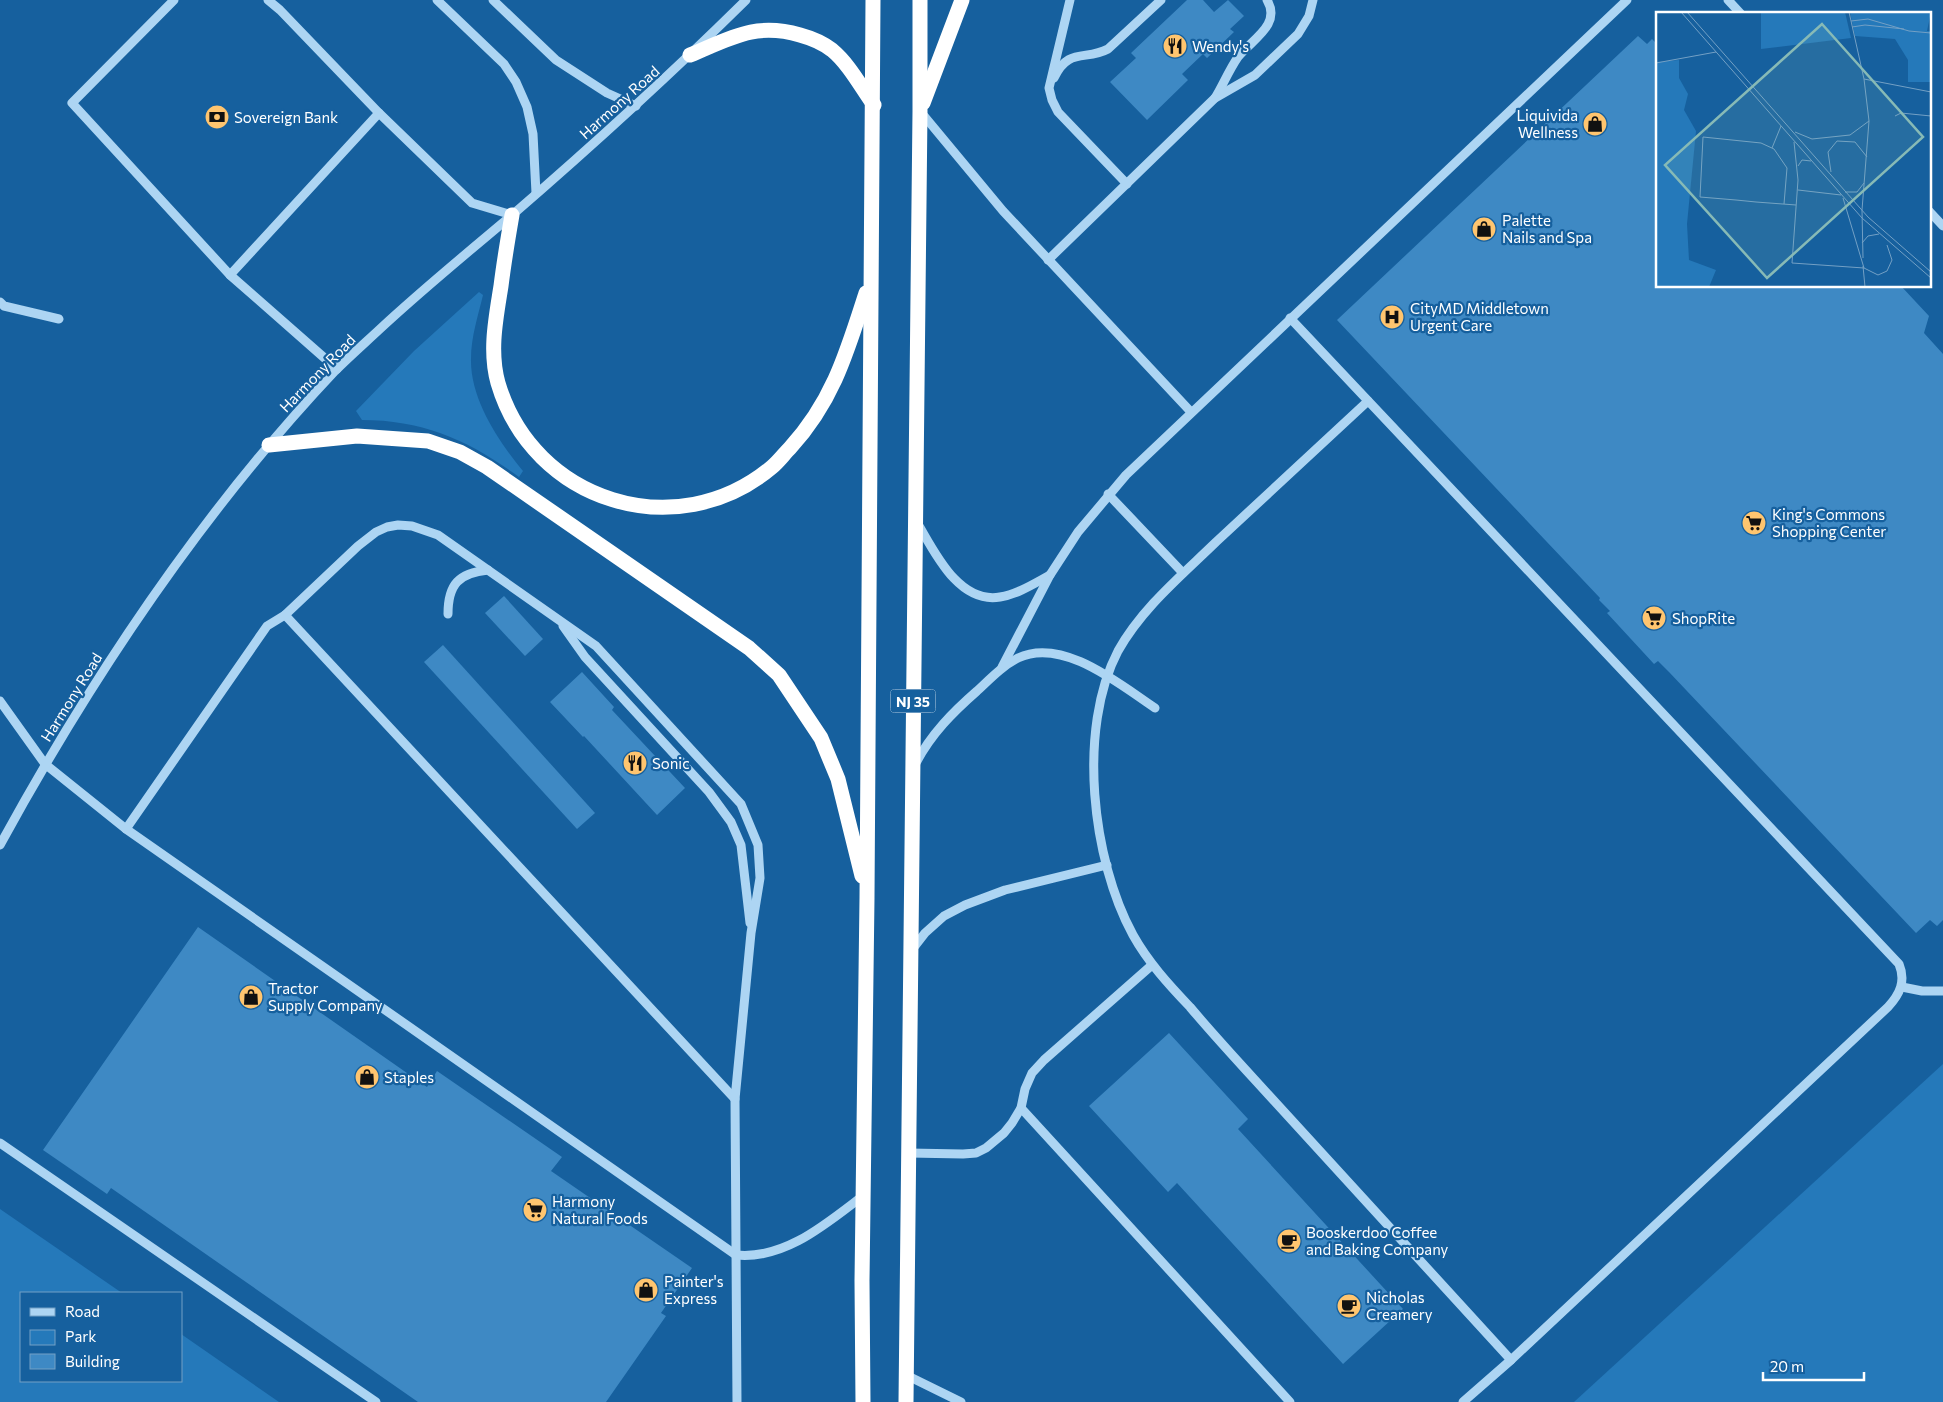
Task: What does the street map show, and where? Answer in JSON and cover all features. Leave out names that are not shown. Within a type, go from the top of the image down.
[{"type":"highway","name":"NJ 35","points":[[863,1402],[871,277],[874,105],[873,0]]},
{"type":"highway","name":"NJ 35","points":[[906,1402],[920,0]]},
{"type":"highway","points":[[920,111],[962,0]]},
{"type":"highway","points":[[690,55],[745,32],[768,29],[791,33],[813,39],[831,50],[846,65],[874,105]]},
{"type":"highway","points":[[512,215],[493,336],[498,382],[513,420],[526,439],[554,469],[585,490],[619,503],[662,508],[692,506],[728,496],[748,486],[773,466],[805,431],[830,393],[846,357],[871,277]]},
{"type":"highway","points":[[269,445],[357,436],[428,441],[460,452],[487,467],[749,648],[779,675],[821,738],[838,779],[867,898]]},
{"type":"street","points":[[174,0],[72,103],[230,275],[337,369]]},
{"type":"street","points":[[268,0],[280,10],[379,113],[472,203],[512,215]]},
{"type":"street","points":[[437,0],[504,64],[516,82],[527,106],[533,134],[536,193]]},
{"type":"street","points":[[493,0],[556,60],[607,93],[636,106]]},
{"type":"street","name":"Harmony Road","points":[[0,845],[45,764],[129,631],[199,533],[269,445],[337,369],[421,291],[512,215],[636,106],[746,0]]},
{"type":"street","points":[[1070,0],[1049,88],[1052,100],[1058,112],[1127,184]]},
{"type":"street","points":[[1049,88],[1055,74],[1070,58],[1102,52],[1108,49],[1161,0]]},
{"type":"street","points":[[1215,98],[1239,56],[1259,37],[1269,22],[1271,6],[1267,0]]},
{"type":"street","points":[[1048,260],[1215,98],[1255,75],[1298,34],[1309,16],[1313,0]]},
{"type":"street","points":[[1002,667],[1050,575],[1078,532],[1108,494],[1191,412],[1627,0]]},
{"type":"street","points":[[1728,0],[1739,12]]},
{"type":"street","points":[[920,111],[997,204],[1191,412]]},
{"type":"street","points":[[230,275],[379,113]]},
{"type":"street","points":[[1930,213],[1943,226]]},
{"type":"street","points":[[0,302],[4,306],[59,318]]},
{"type":"street","points":[[1290,318],[1899,964],[1902,971],[1902,987],[1888,1007],[1511,1360],[1463,1402]]},
{"type":"street","points":[[1368,401],[1183,573],[1130,632],[1107,676],[1096,726],[1094,764],[1096,809],[1107,865],[1122,914],[1152,965],[1511,1360]]},
{"type":"street","points":[[1108,494],[1183,573]]},
{"type":"street","points":[[916,522],[952,577],[975,594],[999,598],[1024,589],[1050,575]]},
{"type":"street","points":[[126,829],[267,626],[285,615],[367,537],[387,527],[412,526],[438,535],[596,646],[741,804],[758,844],[760,878],[751,933],[735,1099],[738,1402]]},
{"type":"street","points":[[448,614],[450,595],[456,582],[468,574],[488,570]]},
{"type":"street","points":[[285,615],[735,1099]]},
{"type":"street","points":[[559,619],[585,656],[709,792],[731,822],[742,851],[751,933]]},
{"type":"street","points":[[912,770],[930,740],[950,714],[1002,667],[1019,658],[1041,652],[1066,657],[1082,663],[1107,676],[1155,708]]},
{"type":"street","points":[[0,701],[45,764],[126,829],[736,1255],[752,1256],[780,1250],[812,1234],[864,1195]]},
{"type":"street","points":[[910,954],[925,933],[937,922],[965,905],[1005,890],[1107,865]]},
{"type":"street","points":[[909,1153],[976,1153],[986,1148],[1004,1133],[1021,1108],[1025,1089],[1032,1074],[1044,1060],[1152,965]]},
{"type":"street","points":[[1902,987],[1922,991],[1943,991]]},
{"type":"street","points":[[1021,1108],[1290,1402]]},
{"type":"street","points":[[0,1143],[376,1402]]},
{"type":"street","points":[[906,1375],[961,1402]]},
{"type":"green space","points":[[479,292],[483,295],[472,343],[471,359],[475,389],[496,433],[523,471],[519,477],[483,453],[445,435],[406,424],[362,420],[356,411],[414,351]]},
{"type":"green space","points":[[1943,1064],[1943,1402],[1574,1402]]},
{"type":"green space","points":[[0,1209],[121,1292],[20,1292],[20,1382],[182,1382],[182,1335],[279,1402],[0,1402]]},
{"type":"building","points":[[1187,0],[1203,0],[1214,12],[1228,0],[1244,16],[1230,29],[1234,32],[1207,58],[1203,54],[1182,74],[1188,80],[1147,120],[1110,82],[1136,58],[1131,53]]},
{"type":"building","name":"King's Commons Shopping Center","points":[[1638,36],[1647,44],[1652,39],[1656,43],[1656,288],[1903,288],[1929,316],[1924,333],[1943,354],[1943,920],[1937,926],[1930,920],[1916,933],[1669,672],[1658,661],[1654,664],[1607,613],[1610,611],[1599,600],[1600,598],[1337,320]]},
{"type":"building","points":[[504,596],[543,639],[525,656],[485,613]]},
{"type":"building","points":[[443,645],[595,813],[577,829],[424,662]]},
{"type":"building","name":"Sonic","points":[[582,672],[614,707],[612,710],[685,788],[657,815],[550,702]]},
{"type":"building","points":[[198,927],[427,1087],[437,1071],[562,1157],[551,1171],[692,1268],[661,1313],[666,1316],[606,1402],[418,1402],[111,1188],[107,1194],[43,1150]]},
{"type":"building","points":[[1169,1033],[1248,1119],[1238,1129],[1403,1309],[1343,1364],[1177,1183],[1168,1192],[1089,1106]]},
{"type":"place","name":"Wendy's","points":[[1175,46]]},
{"type":"place","name":"Sovereign Bank","points":[[217,117]]},
{"type":"place","name":"Liquivida Wellness","points":[[1595,124]]},
{"type":"place","name":"Palette Nails and Spa","points":[[1484,229]]},
{"type":"place","name":"CityMD Middletown Urgent Care","points":[[1392,317]]},
{"type":"place","name":"King's Commons Shopping Center","points":[[1754,523]]},
{"type":"place","name":"ShopRite","points":[[1654,618]]},
{"type":"place","name":"Sonic","points":[[635,763]]},
{"type":"place","name":"Tractor Supply Company","points":[[251,997]]},
{"type":"place","name":"Staples","points":[[367,1077]]},
{"type":"place","name":"Harmony Natural Foods","points":[[535,1210]]},
{"type":"place","name":"Booskerdoo Coffee and Baking Company","points":[[1289,1241]]},
{"type":"place","name":"Painter's Express","points":[[646,1290]]},
{"type":"place","name":"Nicholas Creamery","points":[[1349,1306]]}]
